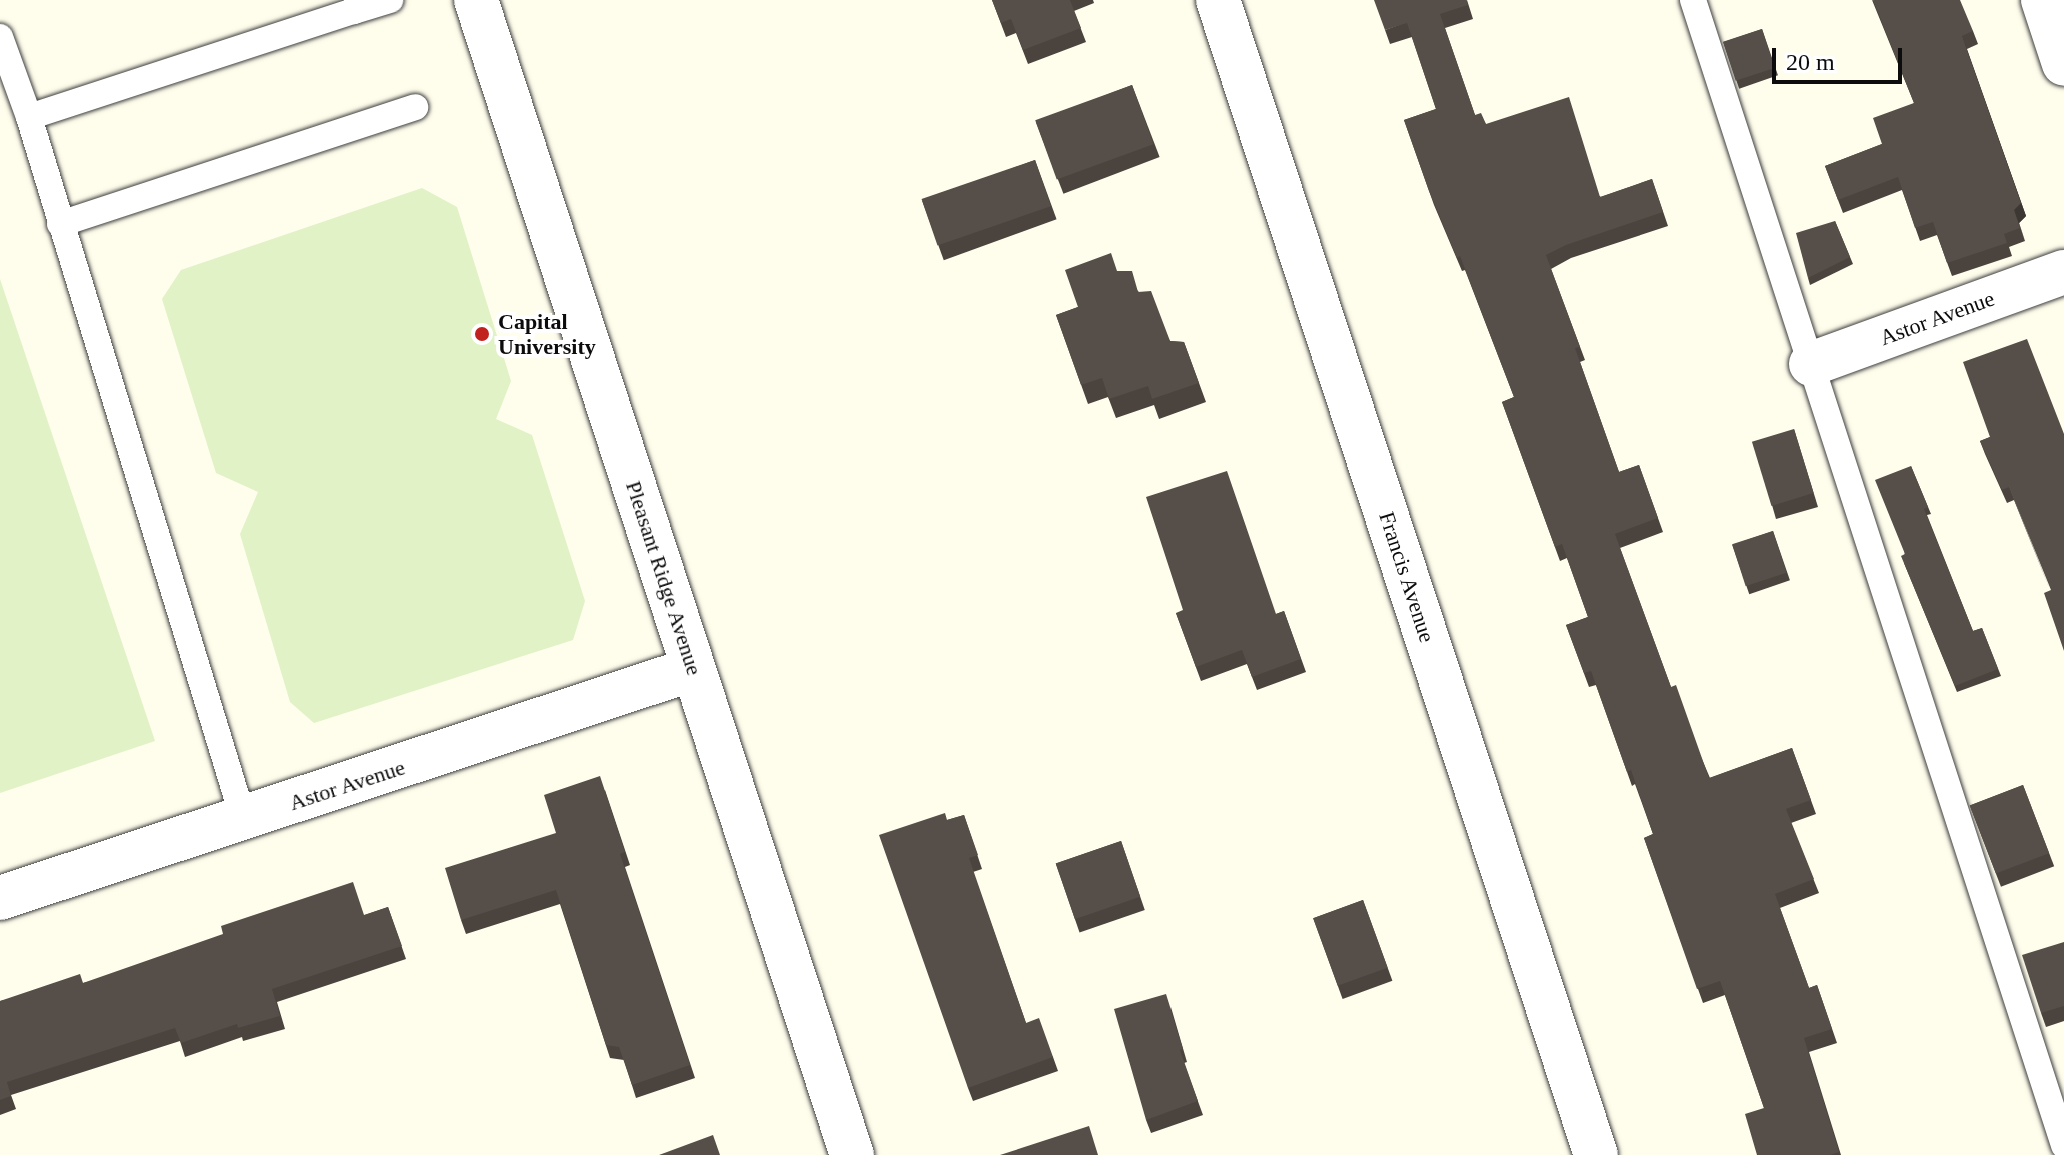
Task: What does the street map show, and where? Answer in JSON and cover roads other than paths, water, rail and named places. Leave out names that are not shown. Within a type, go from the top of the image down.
[{"type":"street","name":"Pleasant Ridge Avenue","points":[[476,0],[852,1155]]},
{"type":"street","name":"Francis Avenue","points":[[1218,0],[1596,1155]]},
{"type":"street","points":[[2043,0],[2064,64]]},
{"type":"street","name":"Astor Avenue","points":[[1811,364],[2064,272]]},
{"type":"street","name":"Astor Avenue","points":[[0,898],[693,669]]},
{"type":"lane","points":[[29,117],[356,5],[390,0]]},
{"type":"lane","points":[[1693,0],[2064,1145]]},
{"type":"lane","points":[[0,37],[29,117],[243,818]]},
{"type":"lane","points":[[60,224],[415,107]]},
{"type":"place","name":"Capital University","points":[[482,334]]}]
